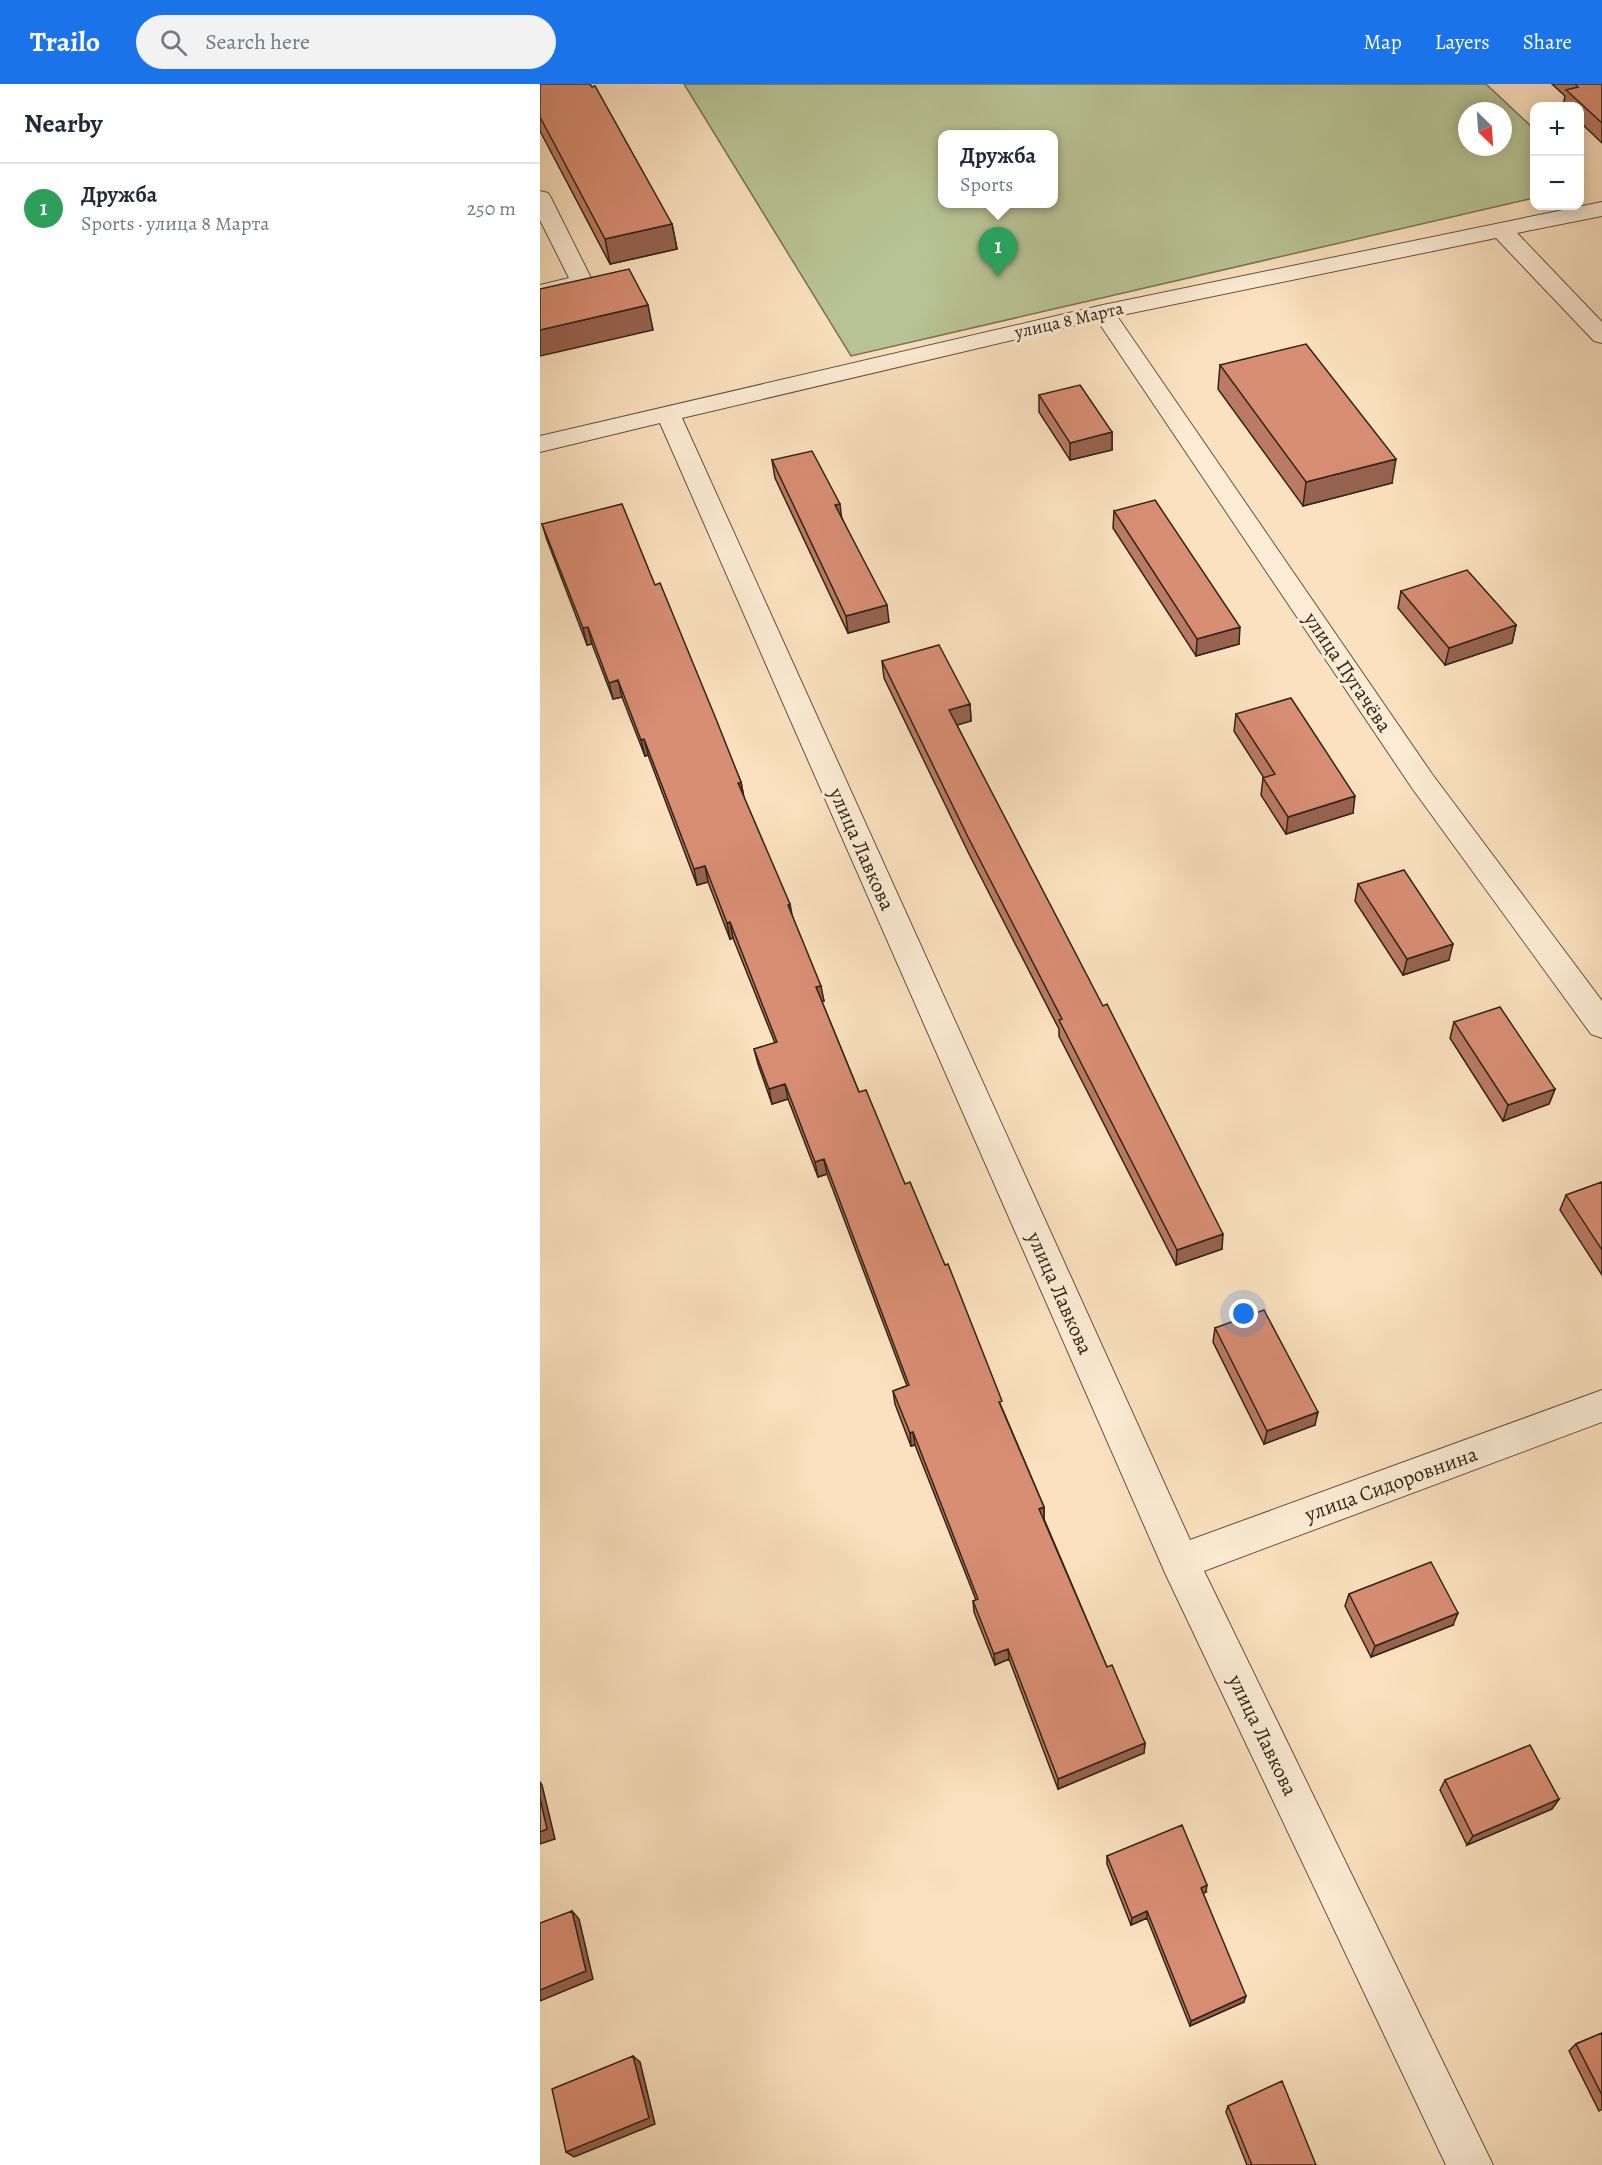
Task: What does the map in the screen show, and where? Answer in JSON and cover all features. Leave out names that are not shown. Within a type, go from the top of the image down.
[{"type":"street","points":[[540,198],[582,282],[540,292]]},
{"type":"street","name":"улица 8 Марта","points":[[540,444],[1102,312],[1602,210]]},
{"type":"street","points":[[1500,229],[1602,336]]},
{"type":"street","name":"улица Пугачёва","points":[[1102,312],[1422,782],[1602,1025]]},
{"type":"street","name":"улица Лавкова","points":[[668,414],[1180,1562],[1470,2165]]},
{"type":"street","name":"улица Сидоровнина","points":[[1180,1562],[1602,1406]]},
{"type":"green space","points":[[684,84],[1486,84],[1505,102],[1458,102],[1458,156],[1512,156],[1512,108],[1530,125],[1530,199],[851,356]]},
{"type":"building","points":[[540,84],[590,84],[592,87],[595,86],[672,224],[605,239],[540,117]]},
{"type":"building","points":[[1575,84],[1602,84],[1602,123],[1584,106],[1584,102],[1579,102],[1566,90],[1578,87]]},
{"type":"building","points":[[629,269],[648,305],[540,330],[540,289]]},
{"type":"building","points":[[1306,344],[1396,459],[1306,482],[1220,365]]},
{"type":"building","points":[[1080,385],[1112,432],[1070,443],[1039,395]]},
{"type":"building","points":[[812,451],[840,504],[835,505],[887,605],[846,616],[772,460]]},
{"type":"building","points":[[1155,500],[1240,627],[1197,639],[1114,511]]},
{"type":"building","points":[[622,504],[655,585],[660,583],[716,719],[741,782],[738,783],[790,904],[788,905],[821,986],[816,987],[859,1092],[866,1090],[905,1184],[910,1182],[945,1265],[948,1264],[1002,1401],[999,1402],[1044,1507],[1039,1509],[1107,1667],[1112,1665],[1145,1743],[1058,1779],[1008,1649],[994,1654],[973,1601],[978,1599],[913,1432],[910,1433],[893,1391],[909,1385],[824,1159],[815,1162],[785,1084],[769,1089],[754,1049],[777,1042],[730,922],[727,923],[705,866],[694,869],[644,739],[641,740],[618,680],[609,683],[588,627],[583,628],[542,524]]},
{"type":"building","points":[[1467,570],[1516,625],[1449,648],[1401,591]]},
{"type":"building","points":[[939,645],[970,704],[949,710],[1103,1006],[1107,1004],[1223,1234],[1177,1250],[1059,1020],[1062,1019],[968,837],[882,661]]},
{"type":"building","points":[[1291,698],[1355,796],[1288,817],[1263,778],[1275,774],[1236,714]]},
{"type":"building","points":[[1404,870],[1453,944],[1407,959],[1358,884]]},
{"type":"building","points":[[1500,1007],[1555,1089],[1508,1105],[1454,1022]]},
{"type":"building","points":[[1602,1182],[1602,1250],[1566,1195]]},
{"type":"building","points":[[1264,1310],[1318,1412],[1267,1431],[1215,1328]]},
{"type":"building","points":[[1431,1562],[1458,1613],[1375,1646],[1349,1594]]},
{"type":"building","points":[[1530,1745],[1559,1799],[1473,1836],[1445,1780]]},
{"type":"building","points":[[540,1798],[547,1829],[540,1832]]},
{"type":"building","points":[[1182,1825],[1207,1885],[1201,1888],[1246,1996],[1191,2021],[1147,1911],[1132,1918],[1107,1856]]},
{"type":"building","points":[[572,1911],[586,1971],[540,1990],[540,1923]]},
{"type":"building","points":[[1602,2033],[1602,2095],[1576,2044]]},
{"type":"building","points":[[633,2056],[649,2118],[566,2152],[552,2089]]},
{"type":"building","points":[[1282,2081],[1316,2165],[1252,2165],[1228,2106]]},
{"type":"place","name":"Дружба","points":[[998,277]]}]
